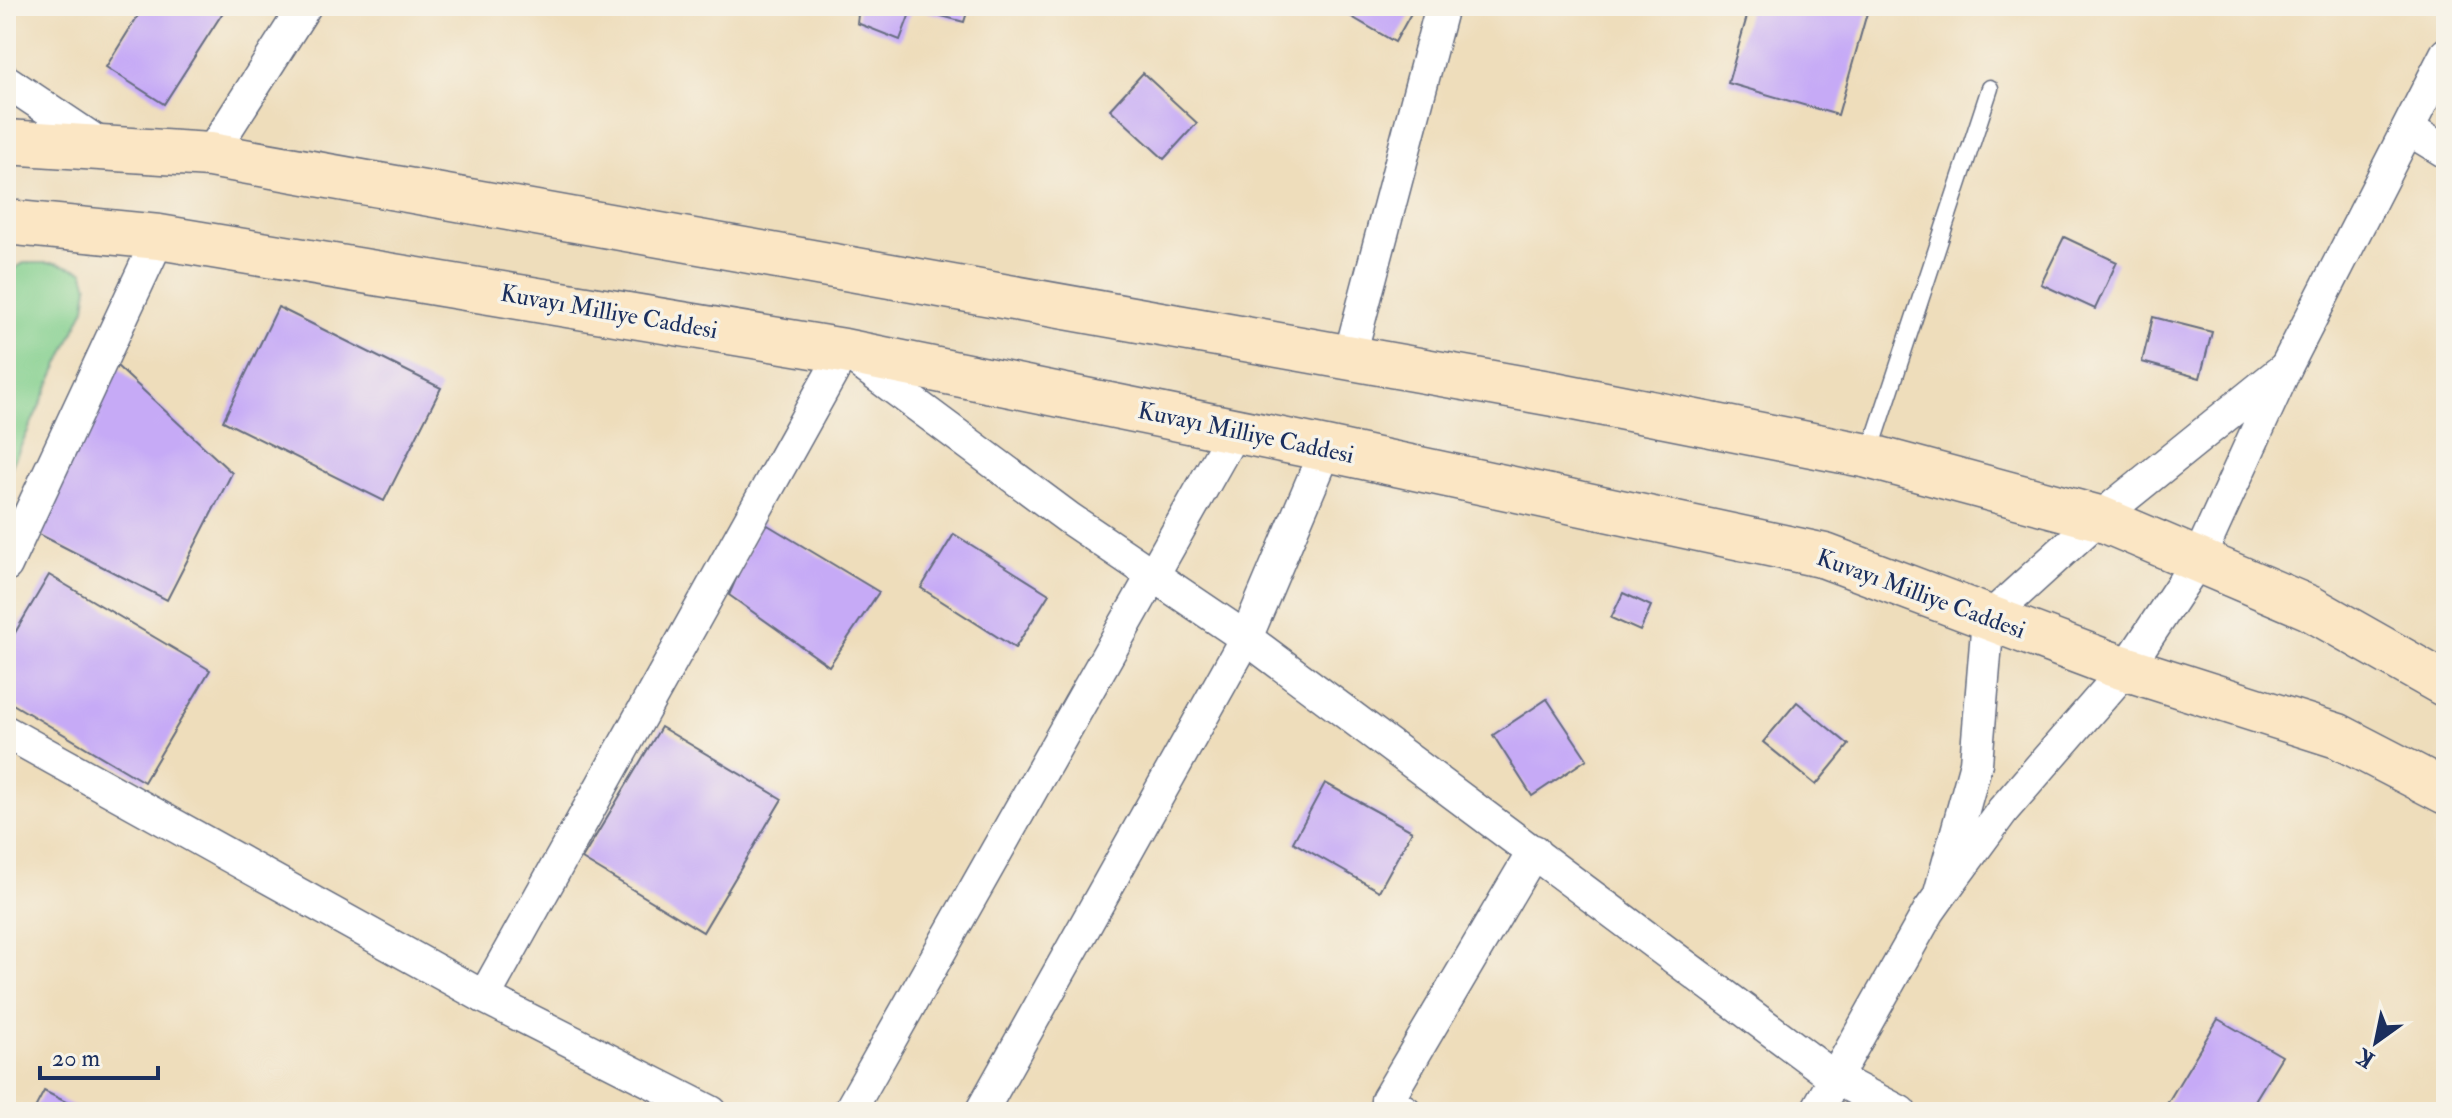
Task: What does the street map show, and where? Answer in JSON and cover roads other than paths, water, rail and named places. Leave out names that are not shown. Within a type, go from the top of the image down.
[{"type":"main road","points":[[6,142],[210,155],[1554,394],[1868,456],[2099,518],[2310,608],[2443,678]]},
{"type":"main road","name":"Kuvayı Milliye Caddesi","points":[[6,222],[159,237],[844,351],[1326,449],[1825,556],[2126,669],[2338,736],[2446,792]]},
{"type":"street","points":[[210,155],[305,6]]},
{"type":"street","points":[[1349,359],[1442,6]]},
{"type":"street","points":[[1816,1112],[1939,897],[2003,810],[2126,669],[2197,562],[2286,367],[2410,130],[2446,54]]},
{"type":"street","points":[[6,81],[106,148]]},
{"type":"street","points":[[2410,130],[2446,152]]},
{"type":"street","points":[[6,565],[159,237]]},
{"type":"street","points":[[484,997],[844,351],[1070,519],[1246,638],[1835,1078],[1900,1112]]},
{"type":"street","points":[[1939,897],[1976,763],[1988,619],[2099,518],[2286,367]]},
{"type":"street","points":[[849,1112],[1235,430]]},
{"type":"street","points":[[981,1112],[1246,638],[1326,449]]},
{"type":"street","points":[[6,732],[691,1108]]},
{"type":"street","points":[[1406,1112],[1387,1100],[1534,851]]},
{"type":"lane","points":[[1868,456],[1990,88]]}]
